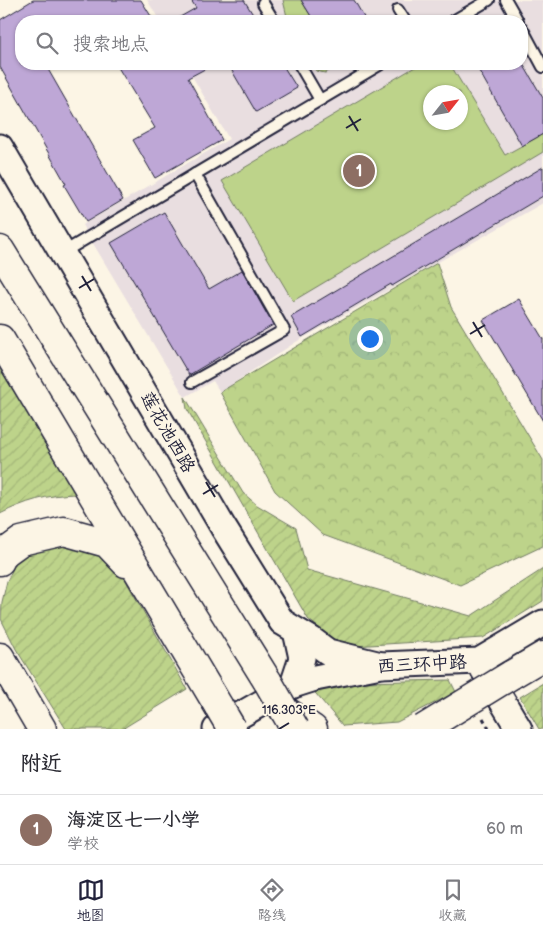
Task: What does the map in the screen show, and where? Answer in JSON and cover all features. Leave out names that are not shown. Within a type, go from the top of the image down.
[{"type":"highway","points":[[0,250],[281,683],[290,719],[313,729]]},
{"type":"highway","points":[[0,339],[147,585],[222,722]]},
{"type":"highway","points":[[0,561],[3,554],[21,541],[64,531],[107,543],[147,585]]},
{"type":"highway","points":[[447,729],[525,676],[543,656]]},
{"type":"highway","points":[[0,657],[42,729]]},
{"type":"highway","points":[[423,729],[525,676]]},
{"type":"highway","points":[[0,679],[28,729]]},
{"type":"street","name":"莲花池西路","points":[[0,147],[228,535],[282,622],[328,652],[381,665]]},
{"type":"street","name":"西三环中路","points":[[222,722],[281,683],[381,665],[479,661],[543,623]]},
{"type":"street","points":[[281,683],[302,658],[296,631]]},
{"type":"street","points":[[479,661],[519,729]]},
{"type":"lane","points":[[463,15],[489,0]]},
{"type":"lane","points":[[506,0],[515,15]]},
{"type":"lane","points":[[263,3],[270,15]]},
{"type":"lane","points":[[398,10],[401,15]]},
{"type":"lane","points":[[528,39],[543,66]]},
{"type":"lane","points":[[302,70],[320,100]]},
{"type":"lane","points":[[62,253],[371,70]]},
{"type":"lane","points":[[192,382],[284,330],[195,174]]},
{"type":"shaded area","points":[[147,0],[543,0],[543,203],[296,342],[220,392],[213,381],[185,397],[82,225],[229,139],[189,70],[528,70],[528,15],[156,15]]},
{"type":"green space","points":[[283,0],[301,0],[310,15],[287,15]]},
{"type":"green space","points":[[315,70],[331,70],[325,73]]},
{"type":"green space","points":[[410,70],[454,70],[463,85],[423,85],[423,130],[468,130],[468,94],[505,155],[543,134],[543,152],[293,301],[222,181]]},
{"type":"green space","points":[[437,263],[451,307],[543,460],[543,546],[460,585],[323,535],[275,491],[220,392]]},
{"type":"green space","points":[[0,368],[76,494],[36,500],[0,514]]},
{"type":"green space","points":[[185,397],[243,493],[257,505],[296,528],[307,570],[471,616],[543,569],[543,601],[483,638],[353,646],[331,638],[308,619],[187,409]]},
{"type":"green space","points":[[62,541],[90,547],[116,563],[187,689],[122,729],[66,729],[16,649],[1,619],[2,602],[7,581],[19,556]]},
{"type":"green space","points":[[450,680],[456,692],[397,722],[343,726],[311,688],[339,681]]},
{"type":"green space","points":[[543,683],[543,729],[539,729],[520,697]]},
{"type":"building","points":[[33,0],[141,0],[150,15],[15,15],[15,70],[48,70],[123,200],[86,222],[0,67],[0,20]]},
{"type":"building","points":[[191,0],[244,0],[253,15],[184,15],[196,8]]},
{"type":"building","points":[[301,0],[354,0],[363,15],[310,15]]},
{"type":"building","points":[[120,70],[203,70],[188,78],[222,140],[155,178],[133,140],[155,128]]},
{"type":"building","points":[[232,70],[286,70],[297,88],[256,112]]},
{"type":"building","points":[[478,70],[527,70],[543,98],[543,134],[522,146]]},
{"type":"building","points":[[543,167],[543,196],[302,337],[291,317]]},
{"type":"building","points":[[164,212],[209,289],[242,270],[273,325],[189,375],[111,243]]},
{"type":"building","points":[[519,299],[543,339],[543,421],[483,320]]},
{"type":"place","name":"海淀区七一小学","points":[[359,171]]}]
